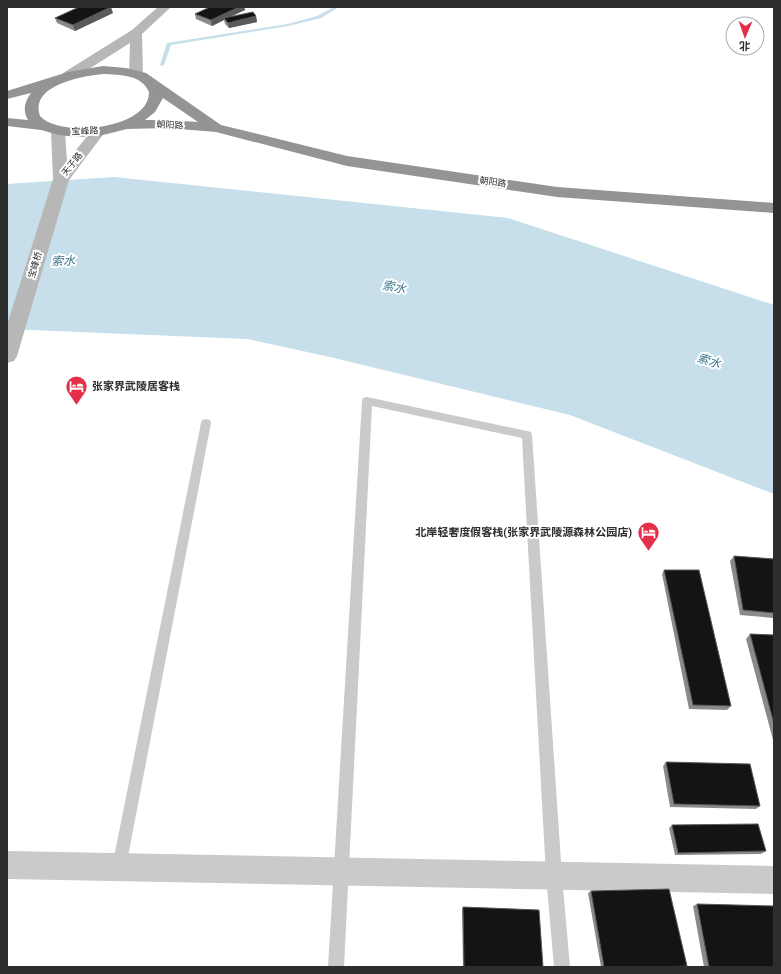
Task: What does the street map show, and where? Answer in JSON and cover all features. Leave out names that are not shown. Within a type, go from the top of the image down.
[{"type":"highway","points":[[44,126],[34,118],[31,109],[33,100],[41,91],[68,76],[103,70],[120,71],[136,74],[146,79],[154,86]]},
{"type":"highway","points":[[7,95],[53,83]]},
{"type":"highway","name":"宝峰路","points":[[44,126],[58,131],[78,133],[98,132],[125,125],[149,110],[155,102],[156,94],[154,86]]},
{"type":"highway","name":"朝阳路","points":[[154,86],[216,128]]},
{"type":"highway","points":[[7,122],[44,126]]},
{"type":"highway","name":"朝阳路","points":[[125,125],[167,124],[216,128],[347,161],[557,192],[774,208]]},
{"type":"main road","points":[[68,76],[136,33],[165,7]]},
{"type":"main road","points":[[136,33],[136,74]]},
{"type":"main road","name":"天子路","points":[[58,131],[61,178]]},
{"type":"main road","name":"天子路","points":[[61,178],[98,132]]},
{"type":"main road","name":"宝峰桥","points":[[8,354],[61,178]]},
{"type":"street","points":[[7,865],[774,880]]},
{"type":"lane","points":[[336,967],[367,401],[527,435],[554,876],[562,967]]},
{"type":"lane","points":[[119,868],[206,423]]},
{"type":"water","name":"索水","points":[[114,177],[508,218],[774,305],[774,494],[570,415],[330,357],[247,339],[7,329],[7,184]]},
{"type":"building","points":[[79,7],[111,7],[73,25],[55,18]]},
{"type":"building","points":[[210,7],[239,7],[211,20],[195,14]]},
{"type":"building","points":[[253,12],[256,16],[228,23],[224,18]]},
{"type":"building","points":[[734,556],[774,559],[774,613],[743,610]]},
{"type":"building","points":[[664,570],[699,570],[731,706],[693,705]]},
{"type":"building","points":[[750,634],[774,635],[774,724]]},
{"type":"building","points":[[666,762],[750,764],[760,806],[674,804]]},
{"type":"building","points":[[758,824],[766,851],[678,853],[672,825]]},
{"type":"building","points":[[669,889],[687,966],[604,967],[591,891]]},
{"type":"building","points":[[697,904],[774,906],[774,967],[709,967]]},
{"type":"building","points":[[463,907],[539,910],[543,967],[464,967]]},
{"type":"waterway","points":[[162,65],[169,44],[288,25],[319,17],[337,7]]},
{"type":"place","name":"张家界武陵居客栈","points":[[77,406]]},
{"type":"place","name":"北岸轻奢度假客栈(张家界武陵源森林公园店)","points":[[648,552]]}]
